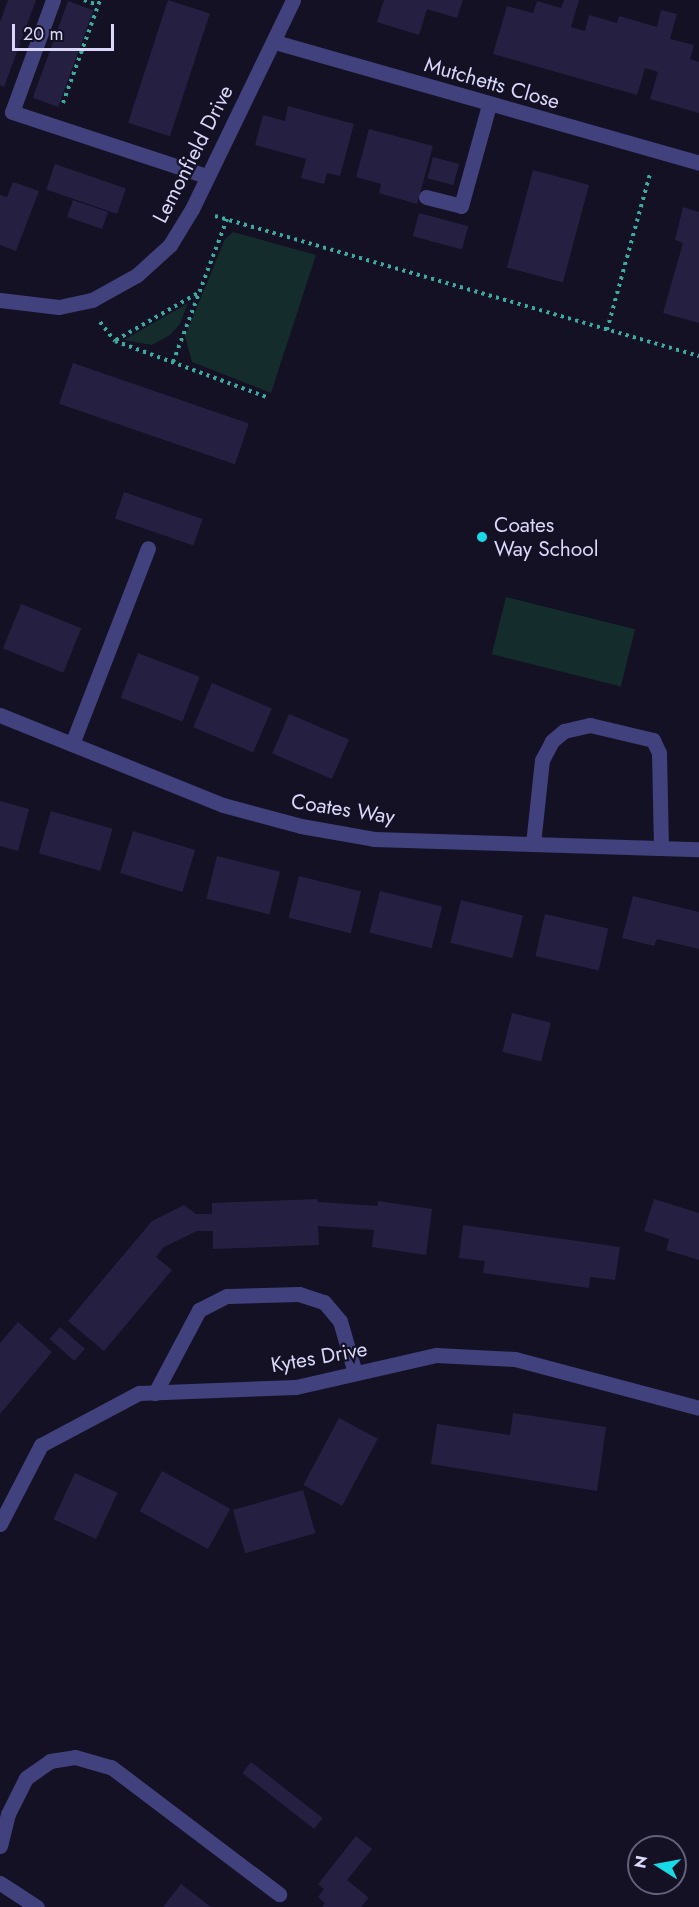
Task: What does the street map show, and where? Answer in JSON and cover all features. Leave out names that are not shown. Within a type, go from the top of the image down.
[{"type":"street","points":[[53,0],[12,111],[207,176]]},
{"type":"street","name":"Lemonfield Drive","points":[[0,300],[59,307],[92,300],[137,275],[170,245],[192,209],[275,42],[293,0]]},
{"type":"street","name":"Mutchetts Close","points":[[275,42],[489,105],[699,163]]},
{"type":"street","points":[[426,197],[461,206],[489,105]]},
{"type":"street","points":[[72,744],[148,548]]},
{"type":"street","name":"Coates Way","points":[[0,715],[223,805],[301,826],[374,839],[699,849]]},
{"type":"street","points":[[533,844],[542,760],[552,741],[564,731],[590,725],[653,740],[659,753],[661,848]]},
{"type":"street","points":[[155,1393],[199,1310],[227,1296],[299,1294],[324,1302],[340,1321],[355,1372]]},
{"type":"street","name":"Kytes Drive","points":[[0,1524],[41,1445],[140,1393],[296,1387],[436,1355],[515,1359],[699,1408]]},
{"type":"street","points":[[0,1846],[8,1814],[26,1778],[51,1761],[75,1757],[111,1767],[279,1894]]},
{"type":"street","points":[[0,1883],[37,1907]]},
{"type":"path","points":[[55,126],[99,3],[84,0]]},
{"type":"path","points":[[607,330],[657,151]]},
{"type":"path","points":[[192,209],[699,356]]},
{"type":"path","points":[[173,362],[227,219]]},
{"type":"path","points":[[116,341],[198,293]]},
{"type":"path","points":[[92,300],[101,324],[116,341],[266,397]]},
{"type":"green space","points":[[233,232],[316,255],[271,393],[192,362],[185,336],[225,239]]},
{"type":"green space","points":[[188,303],[180,324],[170,335],[152,345],[124,340]]},
{"type":"green space","points":[[506,597],[635,629],[621,686],[492,654]]},
{"type":"building","points":[[8,0],[36,0],[4,87],[0,85],[0,22]]},
{"type":"building","points":[[168,0],[210,14],[170,136],[128,123]]},
{"type":"building","points":[[384,0],[463,0],[457,18],[427,9],[419,35],[377,22]]},
{"type":"building","points":[[564,0],[579,0],[571,27],[585,31],[589,15],[617,23],[619,16],[657,27],[661,10],[677,14],[670,39],[694,45],[690,59],[699,62],[699,113],[650,99],[658,72],[645,68],[637,95],[493,54],[507,6],[533,13],[537,1],[561,8]]},
{"type":"building","points":[[68,1],[93,10],[58,107],[33,98]]},
{"type":"building","points":[[288,106],[354,124],[340,176],[327,173],[324,184],[301,178],[306,159],[255,145],[263,115],[285,121]]},
{"type":"building","points":[[369,129],[433,146],[417,204],[379,193],[381,184],[356,177]]},
{"type":"building","points":[[433,157],[459,164],[453,185],[427,178]]},
{"type":"building","points":[[55,164],[126,188],[117,214],[46,190]]},
{"type":"building","points":[[533,170],[589,185],[563,283],[507,268]]},
{"type":"building","points":[[13,182],[39,191],[16,251],[0,245],[0,195],[7,197]]},
{"type":"building","points":[[73,200],[108,212],[102,229],[67,217]]},
{"type":"building","points":[[683,207],[699,212],[699,323],[663,313],[683,243],[675,240]]},
{"type":"building","points":[[419,213],[468,226],[462,249],[413,236]]},
{"type":"building","points":[[73,363],[249,424],[235,464],[59,404]]},
{"type":"building","points":[[124,492],[202,519],[193,545],[115,518]]},
{"type":"building","points":[[21,604],[81,628],[63,673],[3,649]]},
{"type":"building","points":[[138,653],[200,677],[182,721],[121,698]]},
{"type":"building","points":[[212,683],[272,708],[253,753],[193,727]]},
{"type":"building","points":[[289,714],[349,739],[332,779],[272,754]]},
{"type":"building","points":[[0,801],[29,809],[18,851],[0,846]]},
{"type":"building","points":[[51,811],[113,829],[100,871],[39,853]]},
{"type":"building","points":[[133,831],[195,850],[182,892],[120,873]]},
{"type":"building","points":[[217,856],[280,872],[269,914],[206,899]]},
{"type":"building","points":[[299,876],[361,891],[351,933],[289,918]]},
{"type":"building","points":[[380,891],[442,906],[432,948],[370,933]]},
{"type":"building","points":[[633,896],[699,912],[699,949],[657,939],[654,946],[622,938]]},
{"type":"building","points":[[461,900],[523,915],[512,958],[450,943]]},
{"type":"building","points":[[545,914],[608,929],[599,971],[535,956]]},
{"type":"building","points":[[512,1013],[551,1023],[541,1061],[502,1052]]},
{"type":"building","points":[[317,1199],[318,1202],[378,1206],[378,1201],[432,1209],[426,1255],[372,1247],[374,1230],[318,1226],[319,1245],[213,1249],[213,1231],[197,1231],[164,1247],[156,1257],[172,1270],[104,1351],[68,1321],[152,1221],[184,1205],[196,1214],[212,1214],[212,1203]]},
{"type":"building","points":[[654,1199],[699,1213],[699,1260],[666,1250],[669,1239],[644,1231]]},
{"type":"building","points":[[463,1225],[620,1247],[615,1280],[590,1277],[589,1288],[483,1273],[485,1261],[459,1258]]},
{"type":"building","points":[[18,1322],[52,1352],[0,1414],[0,1343]]},
{"type":"building","points":[[60,1327],[85,1349],[74,1361],[50,1339]]},
{"type":"building","points":[[513,1413],[606,1427],[597,1491],[431,1464],[437,1424],[510,1435]]},
{"type":"building","points":[[339,1418],[378,1439],[342,1506],[303,1485]]},
{"type":"building","points":[[162,1471],[230,1509],[208,1549],[140,1511]]},
{"type":"building","points":[[75,1473],[118,1493],[96,1539],[53,1519]]},
{"type":"building","points":[[303,1490],[315,1533],[245,1553],[233,1510]]},
{"type":"building","points":[[251,1762],[323,1818],[314,1829],[242,1773]]},
{"type":"building","points":[[356,1836],[372,1849],[347,1880],[369,1898],[361,1907],[322,1907],[325,1903],[318,1897],[324,1889],[318,1884]]},
{"type":"building","points":[[181,1884],[211,1907],[163,1907]]},
{"type":"place","name":"Coates Way School","points":[[482,537]]}]
